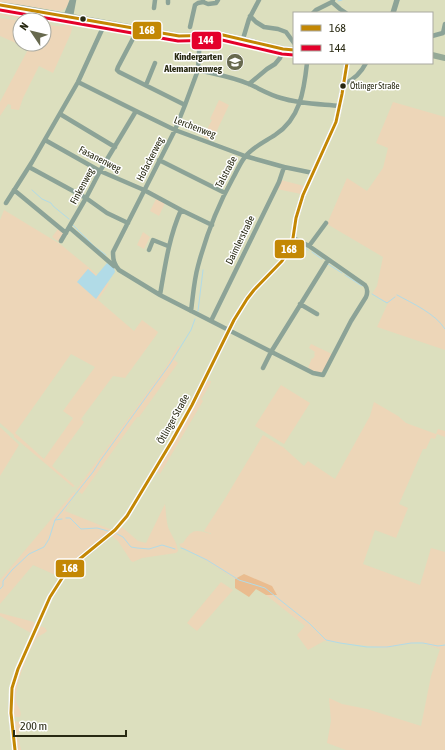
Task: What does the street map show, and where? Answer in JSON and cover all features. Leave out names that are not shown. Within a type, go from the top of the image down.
[{"type":"main road","points":[[0,5],[49,12],[179,36],[223,35],[293,50]]},
{"type":"main road","points":[[433,55],[445,58]]},
{"type":"street","points":[[68,16],[73,0]]},
{"type":"street","points":[[154,8],[156,0]]},
{"type":"street","points":[[190,27],[195,5],[203,1],[208,4],[216,3],[218,0]]},
{"type":"street","points":[[243,39],[247,22],[259,0]]},
{"type":"street","points":[[393,12],[397,0]]},
{"type":"street","points":[[314,12],[333,1],[344,12]]},
{"type":"street","points":[[250,16],[264,27],[286,32],[293,42]]},
{"type":"street","points":[[6,203],[29,167],[78,82],[105,23]]},
{"type":"street","points":[[433,36],[443,33],[445,24]]},
{"type":"street","points":[[138,29],[117,70],[185,105]]},
{"type":"street","name":"Hofackerweg","points":[[119,270],[114,264],[113,252],[175,130],[198,70],[200,36]]},
{"type":"street","points":[[249,84],[275,64],[280,58],[283,49]]},
{"type":"street","points":[[146,86],[155,63]]},
{"type":"street","name":"Talstraße","points":[[191,311],[198,266],[225,193],[245,156],[285,128],[293,118],[304,86],[307,64]]},
{"type":"street","name":"Ötlinger Straße","points":[[15,750],[11,713],[12,688],[20,664],[50,597],[66,572],[111,534],[127,516],[192,405],[229,330],[247,299],[282,261],[289,250],[293,238],[299,206],[336,122],[347,64]]},
{"type":"street","points":[[344,84],[357,77],[366,64]]},
{"type":"street","points":[[198,70],[234,79],[249,84],[268,94],[282,98],[299,102],[340,106]]},
{"type":"street","name":"Lerchenweg","points":[[78,82],[175,130],[245,156],[284,167],[313,173]]},
{"type":"street","name":"Finkenweg","points":[[61,241],[70,228],[100,171],[136,111]]},
{"type":"street","points":[[60,114],[115,147]]},
{"type":"street","name":"Fasanenweg","points":[[45,140],[100,171],[144,190],[212,225]]},
{"type":"street","points":[[159,160],[225,193]]},
{"type":"street","points":[[29,167],[128,223]]},
{"type":"street","name":"Daimlerstraße","points":[[212,321],[279,182],[284,167]]},
{"type":"street","points":[[14,190],[66,233]]},
{"type":"street","points":[[97,213],[100,208]]},
{"type":"street","points":[[160,295],[168,246],[181,210]]},
{"type":"street","points":[[309,246],[326,223]]},
{"type":"street","points":[[70,228],[119,270],[160,295],[313,373],[323,375],[368,292],[365,285],[309,246],[293,238]]},
{"type":"street","points":[[149,250],[153,240],[168,246]]},
{"type":"street","points":[[263,368],[271,352],[328,260]]},
{"type":"street","points":[[300,304],[317,314]]},
{"type":"shaded area","points":[[0,0],[69,0],[67,7],[61,11],[0,3]]},
{"type":"shaded area","points":[[0,9],[16,12],[12,12],[12,17],[0,15]]},
{"type":"shaded area","points":[[0,18],[12,20],[12,41],[0,36]]},
{"type":"shaded area","points":[[52,18],[66,21],[65,23],[52,22]]},
{"type":"shaded area","points":[[71,19],[74,20],[71,33],[53,73],[39,66],[23,98],[19,110],[11,109],[11,105],[8,104],[0,116],[0,102],[27,52],[52,52],[52,25],[65,26],[69,24]]},
{"type":"shaded area","points":[[219,100],[229,105],[212,141],[203,137],[212,120],[210,119]]},
{"type":"shaded area","points":[[393,102],[445,117],[445,350],[377,327],[388,303],[372,294],[377,286],[383,257],[327,224],[347,178],[367,191],[383,168],[388,148],[376,143]]},
{"type":"shaded area","points":[[281,180],[304,186],[301,194],[277,189]]},
{"type":"shaded area","points":[[156,199],[165,203],[159,216],[150,211]]},
{"type":"shaded area","points":[[4,210],[60,244],[109,284],[98,300],[134,331],[142,320],[158,332],[125,378],[113,376],[81,419],[84,422],[52,466],[75,486],[73,487],[14,437],[14,435],[0,423],[0,220]],"holes":[[[71,354],[95,367],[63,411],[73,418],[44,459],[15,433]]]},
{"type":"shaded area","points":[[58,229],[65,235],[59,242],[52,237]]},
{"type":"shaded area","points":[[143,232],[150,237],[144,249],[137,245]]},
{"type":"shaded area","points":[[311,344],[332,354],[322,373],[308,368],[312,358],[313,359],[315,355],[315,352],[309,348]]},
{"type":"shaded area","points":[[178,346],[180,347],[173,359],[178,363],[82,494],[76,490],[166,367]]},
{"type":"shaded area","points":[[207,381],[211,381],[201,399],[203,401],[160,474],[158,473],[157,470],[201,389]]},
{"type":"shaded area","points":[[281,385],[310,403],[284,444],[255,426]]},
{"type":"shaded area","points":[[374,402],[398,416],[406,423],[436,434],[438,429],[445,431],[445,437],[437,434],[435,439],[431,438],[426,449],[423,449],[399,504],[408,508],[396,538],[375,530],[363,564],[420,585],[431,548],[445,552],[445,750],[346,750],[327,743],[331,721],[329,698],[342,704],[367,709],[421,726],[431,676],[440,649],[419,642],[386,648],[324,641],[308,650],[297,635],[305,626],[266,595],[277,595],[244,574],[235,579],[207,561],[181,547],[179,544],[183,543],[189,535],[195,531],[211,534],[204,531],[263,435],[283,447],[304,466],[308,461],[335,479],[370,416]]},
{"type":"shaded area","points":[[0,427],[19,445],[0,476]]},
{"type":"shaded area","points":[[74,492],[76,493],[65,511],[112,530],[66,568],[60,577],[33,565],[0,604],[0,580]]},
{"type":"shaded area","points":[[165,504],[168,527],[178,551],[176,553],[142,558],[133,562],[131,561],[118,541],[112,536],[122,527],[138,541],[146,543]]},
{"type":"shaded area","points":[[244,574],[272,586],[277,595],[266,595],[256,589],[249,597],[235,588],[235,579]]},
{"type":"shaded area","points":[[221,582],[233,590],[197,631],[187,623]]},
{"type":"shaded area","points":[[0,613],[34,622],[35,625],[31,633],[0,616]]},
{"type":"shaded area","points":[[41,626],[47,631],[37,638],[30,650],[24,666],[18,683],[16,697],[21,714],[20,717],[16,717],[13,716],[13,693],[15,684],[24,659]]},
{"type":"shaded area","points":[[15,721],[19,722],[21,727],[18,736],[21,750],[17,750]]},
{"type":"water","points":[[107,263],[114,268],[115,272],[96,299],[77,282],[88,269],[96,276]]},
{"type":"waterway","points":[[338,1],[342,0]]},
{"type":"waterway","points":[[32,190],[42,199],[51,203],[69,219]]},
{"type":"waterway","points":[[73,225],[95,247],[106,255]]},
{"type":"waterway","points":[[302,245],[308,250]]},
{"type":"waterway","points":[[312,252],[322,259]]},
{"type":"waterway","points":[[328,264],[342,273]]},
{"type":"waterway","points":[[198,311],[203,270]]},
{"type":"waterway","points":[[345,275],[362,286]]},
{"type":"waterway","points":[[372,294],[387,303],[395,297]]},
{"type":"waterway","points":[[397,295],[436,318],[445,329]]},
{"type":"waterway","points":[[55,520],[93,472],[170,364],[191,330],[195,319]]},
{"type":"waterway","points":[[66,518],[70,518],[81,529],[97,528],[108,531]]},
{"type":"waterway","points":[[0,589],[3,586],[3,581],[12,570],[29,554],[44,547],[49,539],[55,520],[62,519]]},
{"type":"waterway","points":[[117,534],[123,537],[131,547],[149,549],[162,545],[175,549]]},
{"type":"waterway","points":[[181,548],[207,560],[239,580],[265,588],[309,623],[326,640],[367,647],[387,647],[411,643],[423,643],[438,646],[445,645]]},
{"type":"transit line","name":"168","points":[[0,5],[179,36],[223,35],[293,50]]},
{"type":"transit line","name":"144","points":[[0,10],[178,41],[222,40],[282,54],[293,55]]},
{"type":"transit line","name":"168","points":[[15,750],[11,713],[12,688],[18,669],[50,597],[66,572],[115,530],[127,516],[192,405],[234,320],[254,290],[282,261],[289,250],[303,195],[336,122],[347,64]]},
{"type":"place","name":"Kindergarten Alemannenweg","points":[[235,62]]},
{"type":"place","name":"Ötlinger Straße","points":[[343,86]]}]
